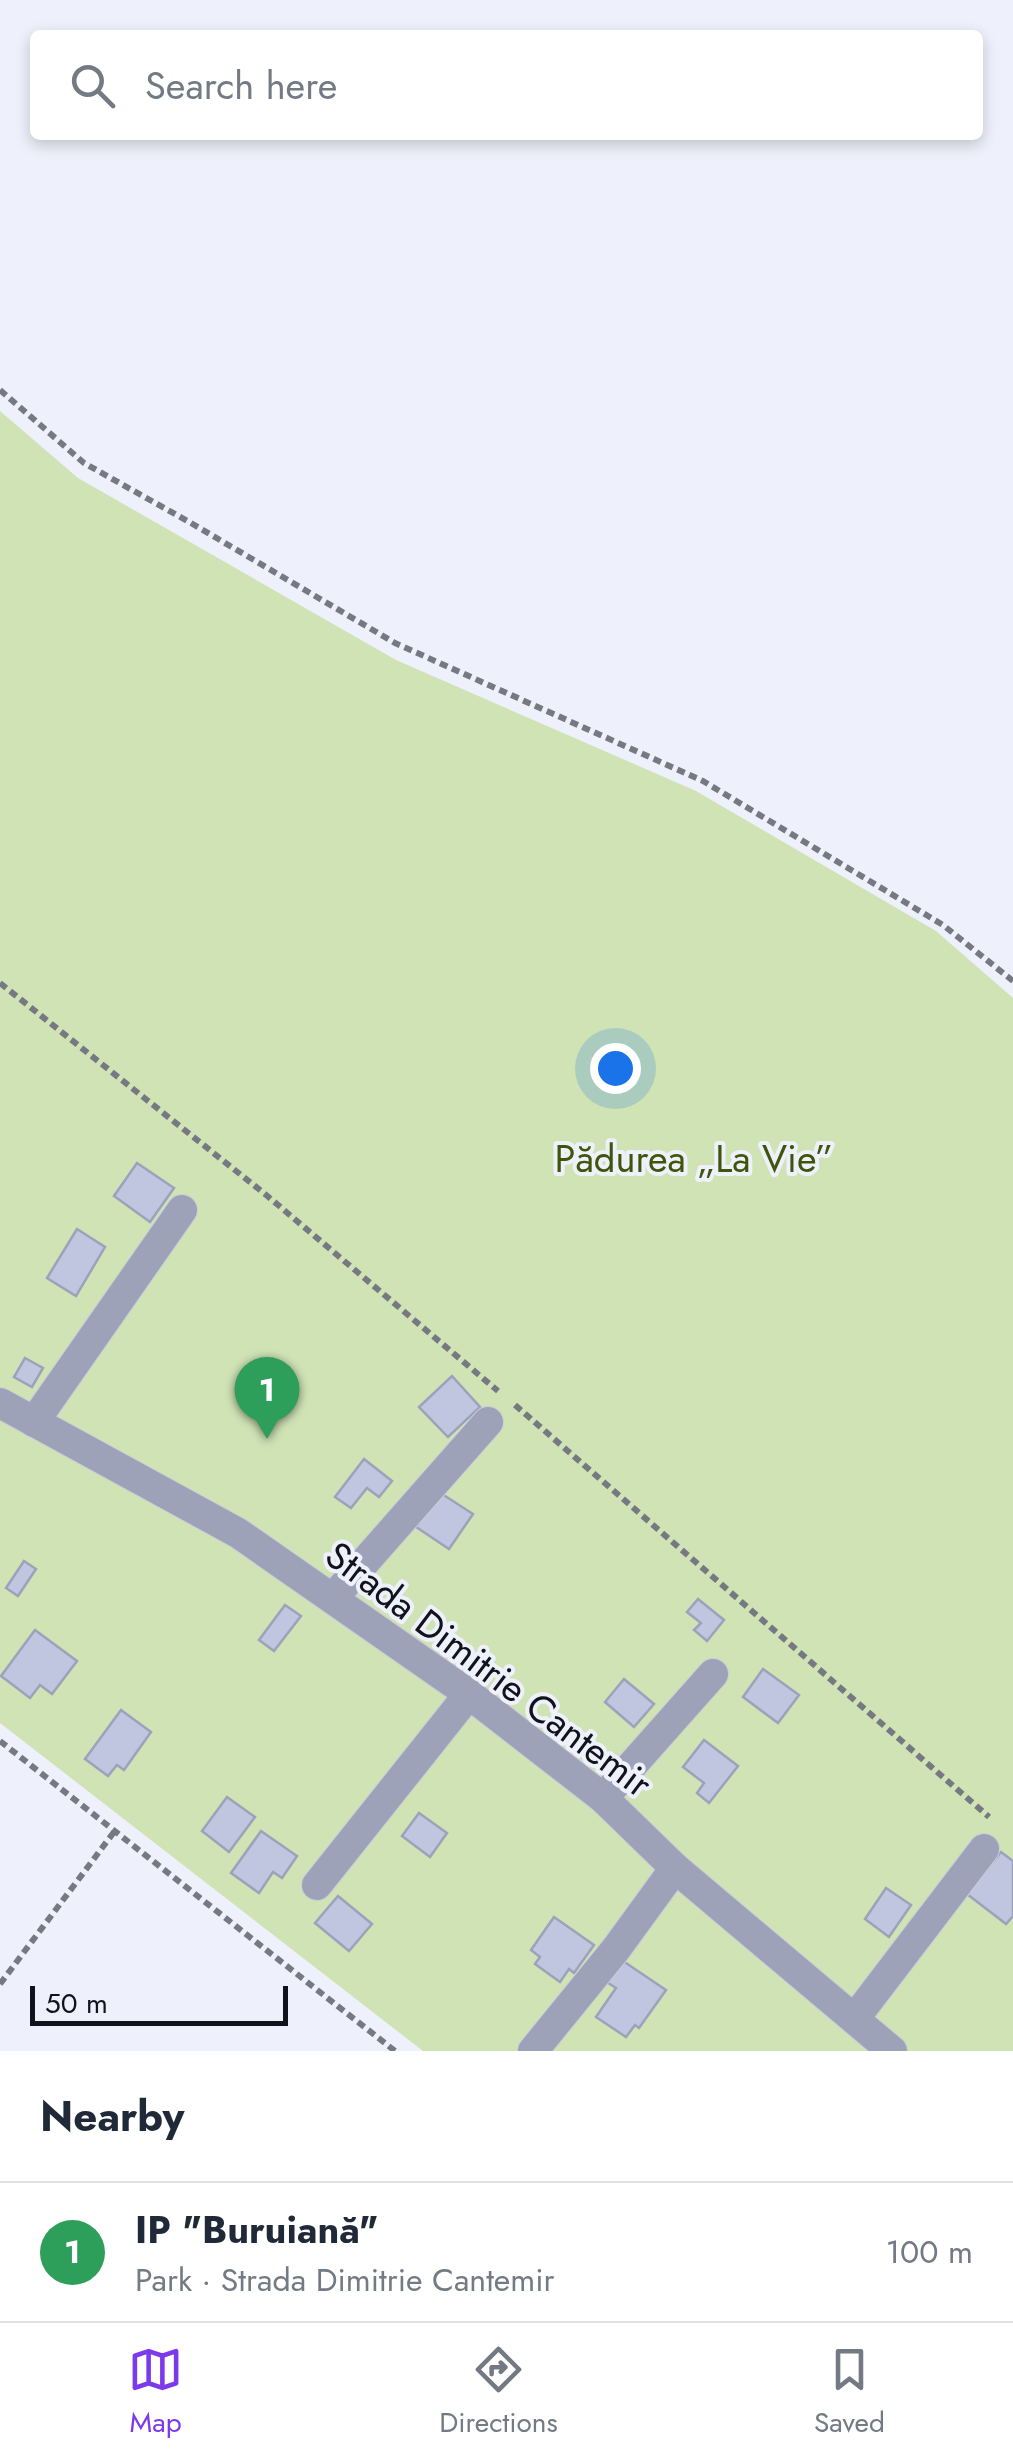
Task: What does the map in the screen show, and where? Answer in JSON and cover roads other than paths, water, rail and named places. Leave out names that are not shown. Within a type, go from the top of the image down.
[{"type":"street","points":[[34,1422],[182,1210]]},
{"type":"street","name":"Strada Dimitrie Cantemir","points":[[0,1402],[238,1533],[469,1694],[602,1798],[675,1868],[855,2018],[882,2048]]},
{"type":"street","points":[[333,1598],[488,1422]]},
{"type":"street","points":[[602,1798],[712,1674]]},
{"type":"street","points":[[317,1886],[469,1694]]},
{"type":"street","points":[[855,2018],[984,1849]]},
{"type":"street","points":[[533,2051],[616,1949],[675,1868]]},
{"type":"place","name":"IP \"Buruiană\"","points":[[267,1439]]},
{"type":"park label","name":"Pădurea „La Vie”","points":[[694,1158]]}]
